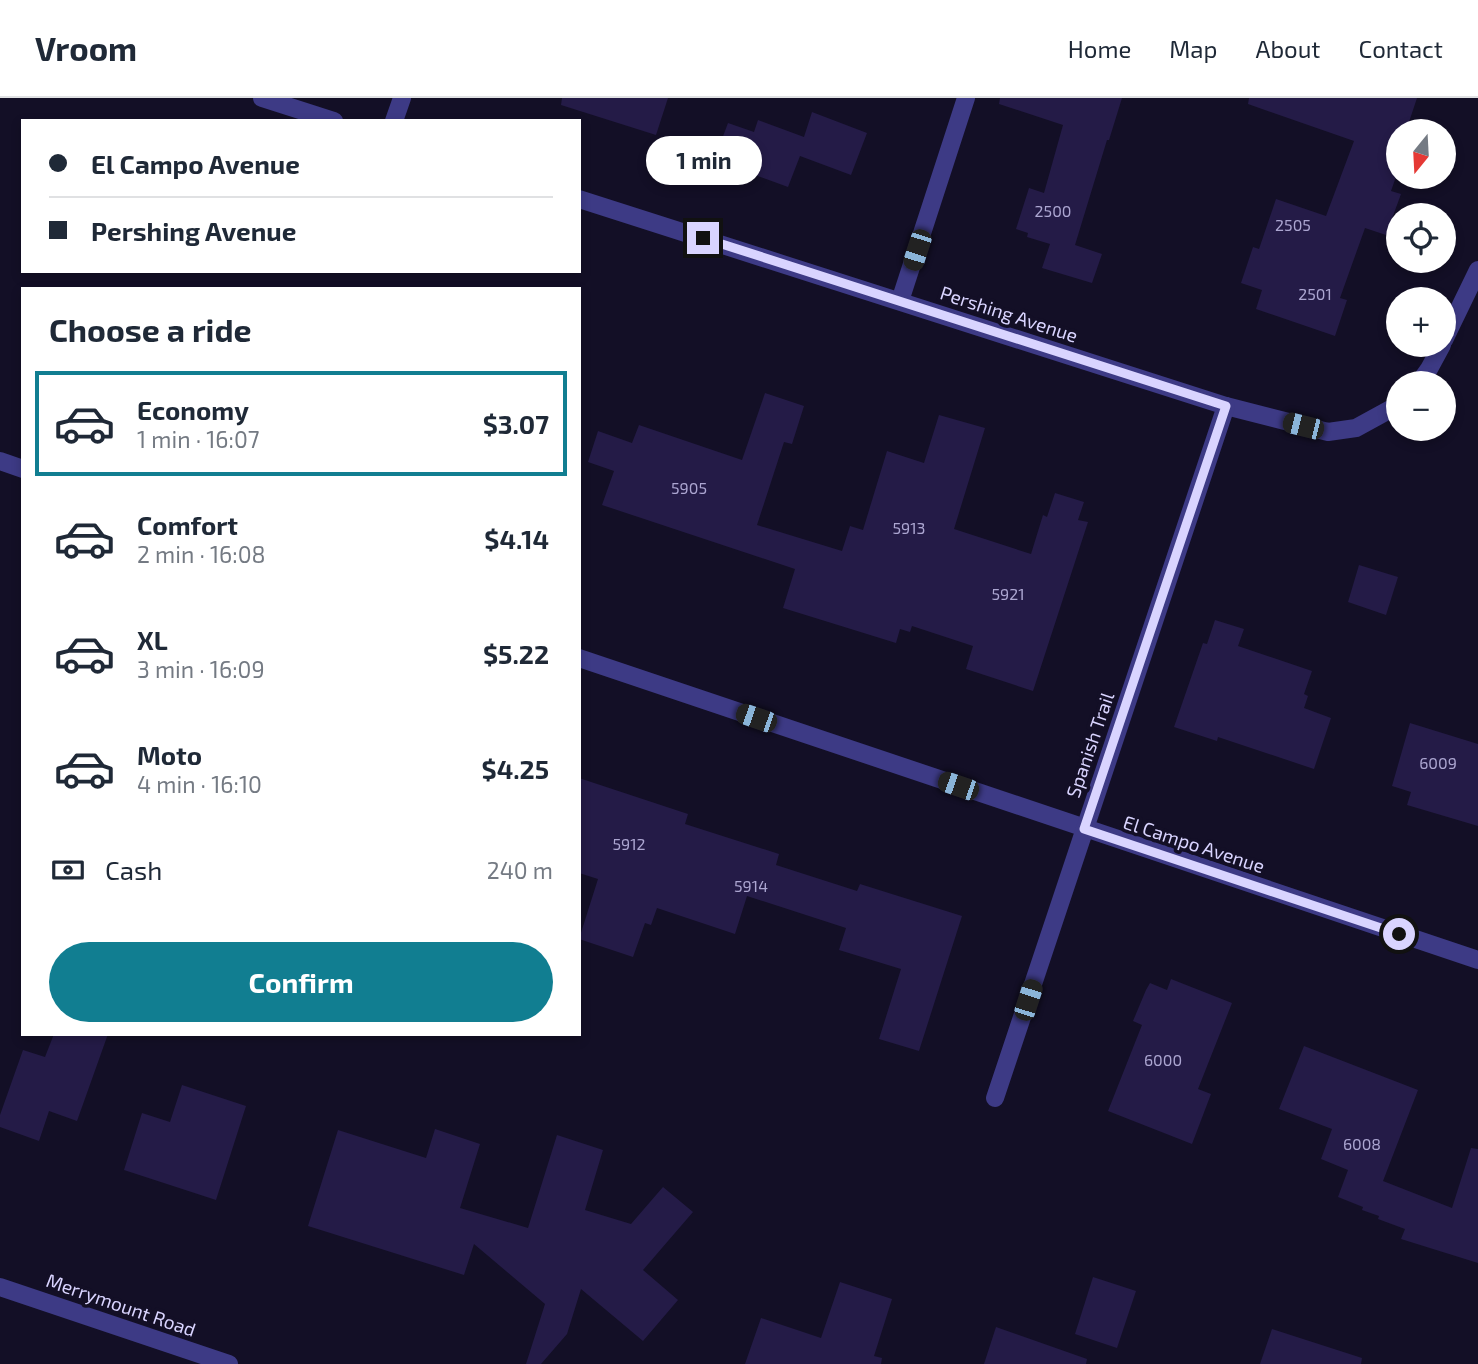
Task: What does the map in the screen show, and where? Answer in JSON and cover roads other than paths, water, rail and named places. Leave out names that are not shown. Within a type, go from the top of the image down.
[{"type":"street","points":[[262,98],[328,119]]},
{"type":"street","points":[[395,119],[402,98]]},
{"type":"street","points":[[900,301],[966,98]]},
{"type":"street","name":"Pershing Avenue","points":[[581,200],[1226,406],[1328,432],[1356,428],[1386,412]]},
{"type":"street","points":[[1456,315],[1478,270]]},
{"type":"street","name":"Spanish Trail","points":[[995,1098],[1226,406]]},
{"type":"street","points":[[0,461],[21,468]]},
{"type":"street","name":"El Campo Avenue","points":[[581,659],[1478,960]]},
{"type":"street","name":"Merrymount Road","points":[[0,1287],[229,1364]]}]
